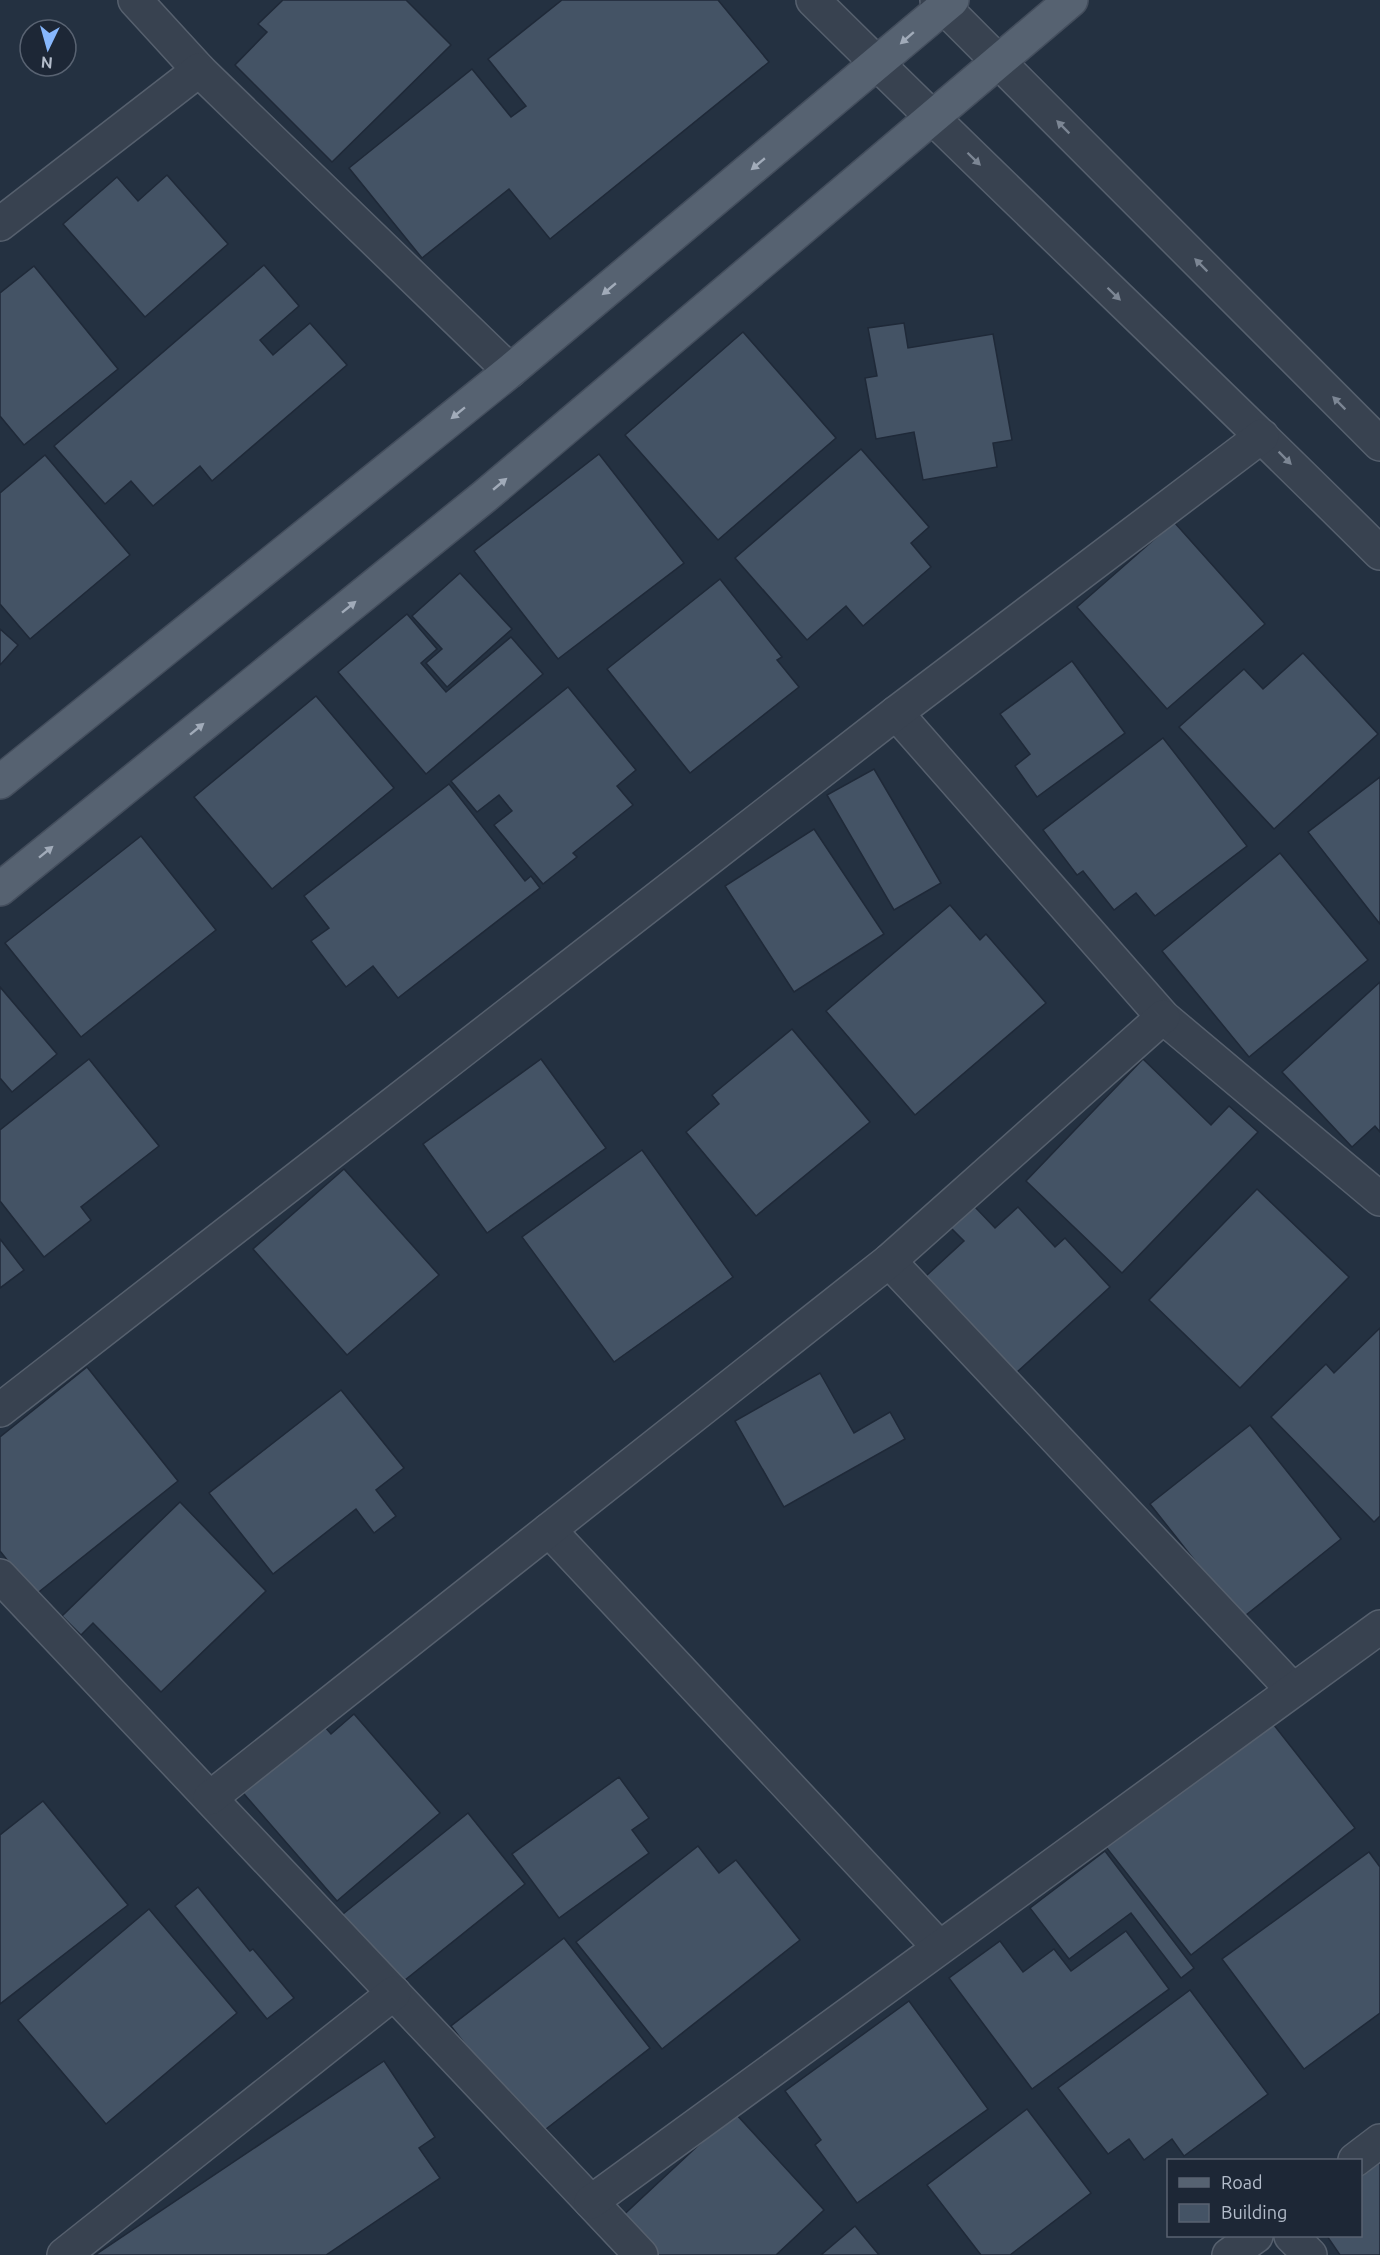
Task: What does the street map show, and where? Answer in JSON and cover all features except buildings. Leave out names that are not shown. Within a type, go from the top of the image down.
[{"type":"main road","points":[[0,889],[485,496],[1071,0]]},
{"type":"main road","points":[[0,782],[510,371],[878,64],[944,2]]},
{"type":"street","points":[[135,0],[199,70],[510,371]]},
{"type":"street","points":[[813,0],[931,118],[1262,435],[1380,553]]},
{"type":"street","points":[[944,2],[997,62],[1380,444]]},
{"type":"street","points":[[0,224],[199,70]]},
{"type":"street","points":[[0,1410],[896,713],[1262,435]]},
{"type":"street","points":[[896,713],[1163,1017],[1380,1199]]},
{"type":"street","points":[[210,1798],[889,1261],[1163,1017]]},
{"type":"street","points":[[889,1261],[1293,1690]]},
{"type":"street","points":[[549,1530],[939,1947]]},
{"type":"street","points":[[0,1576],[641,2255]]},
{"type":"street","points":[[591,2202],[1380,1627]]},
{"type":"street","points":[[64,2255],[394,1994]]},
{"type":"street","points":[[1356,2159],[1380,2141]]},
{"type":"street","points":[[1229,2255],[1253,2237]]},
{"type":"street","points":[[1293,2237],[1310,2255]]}]
